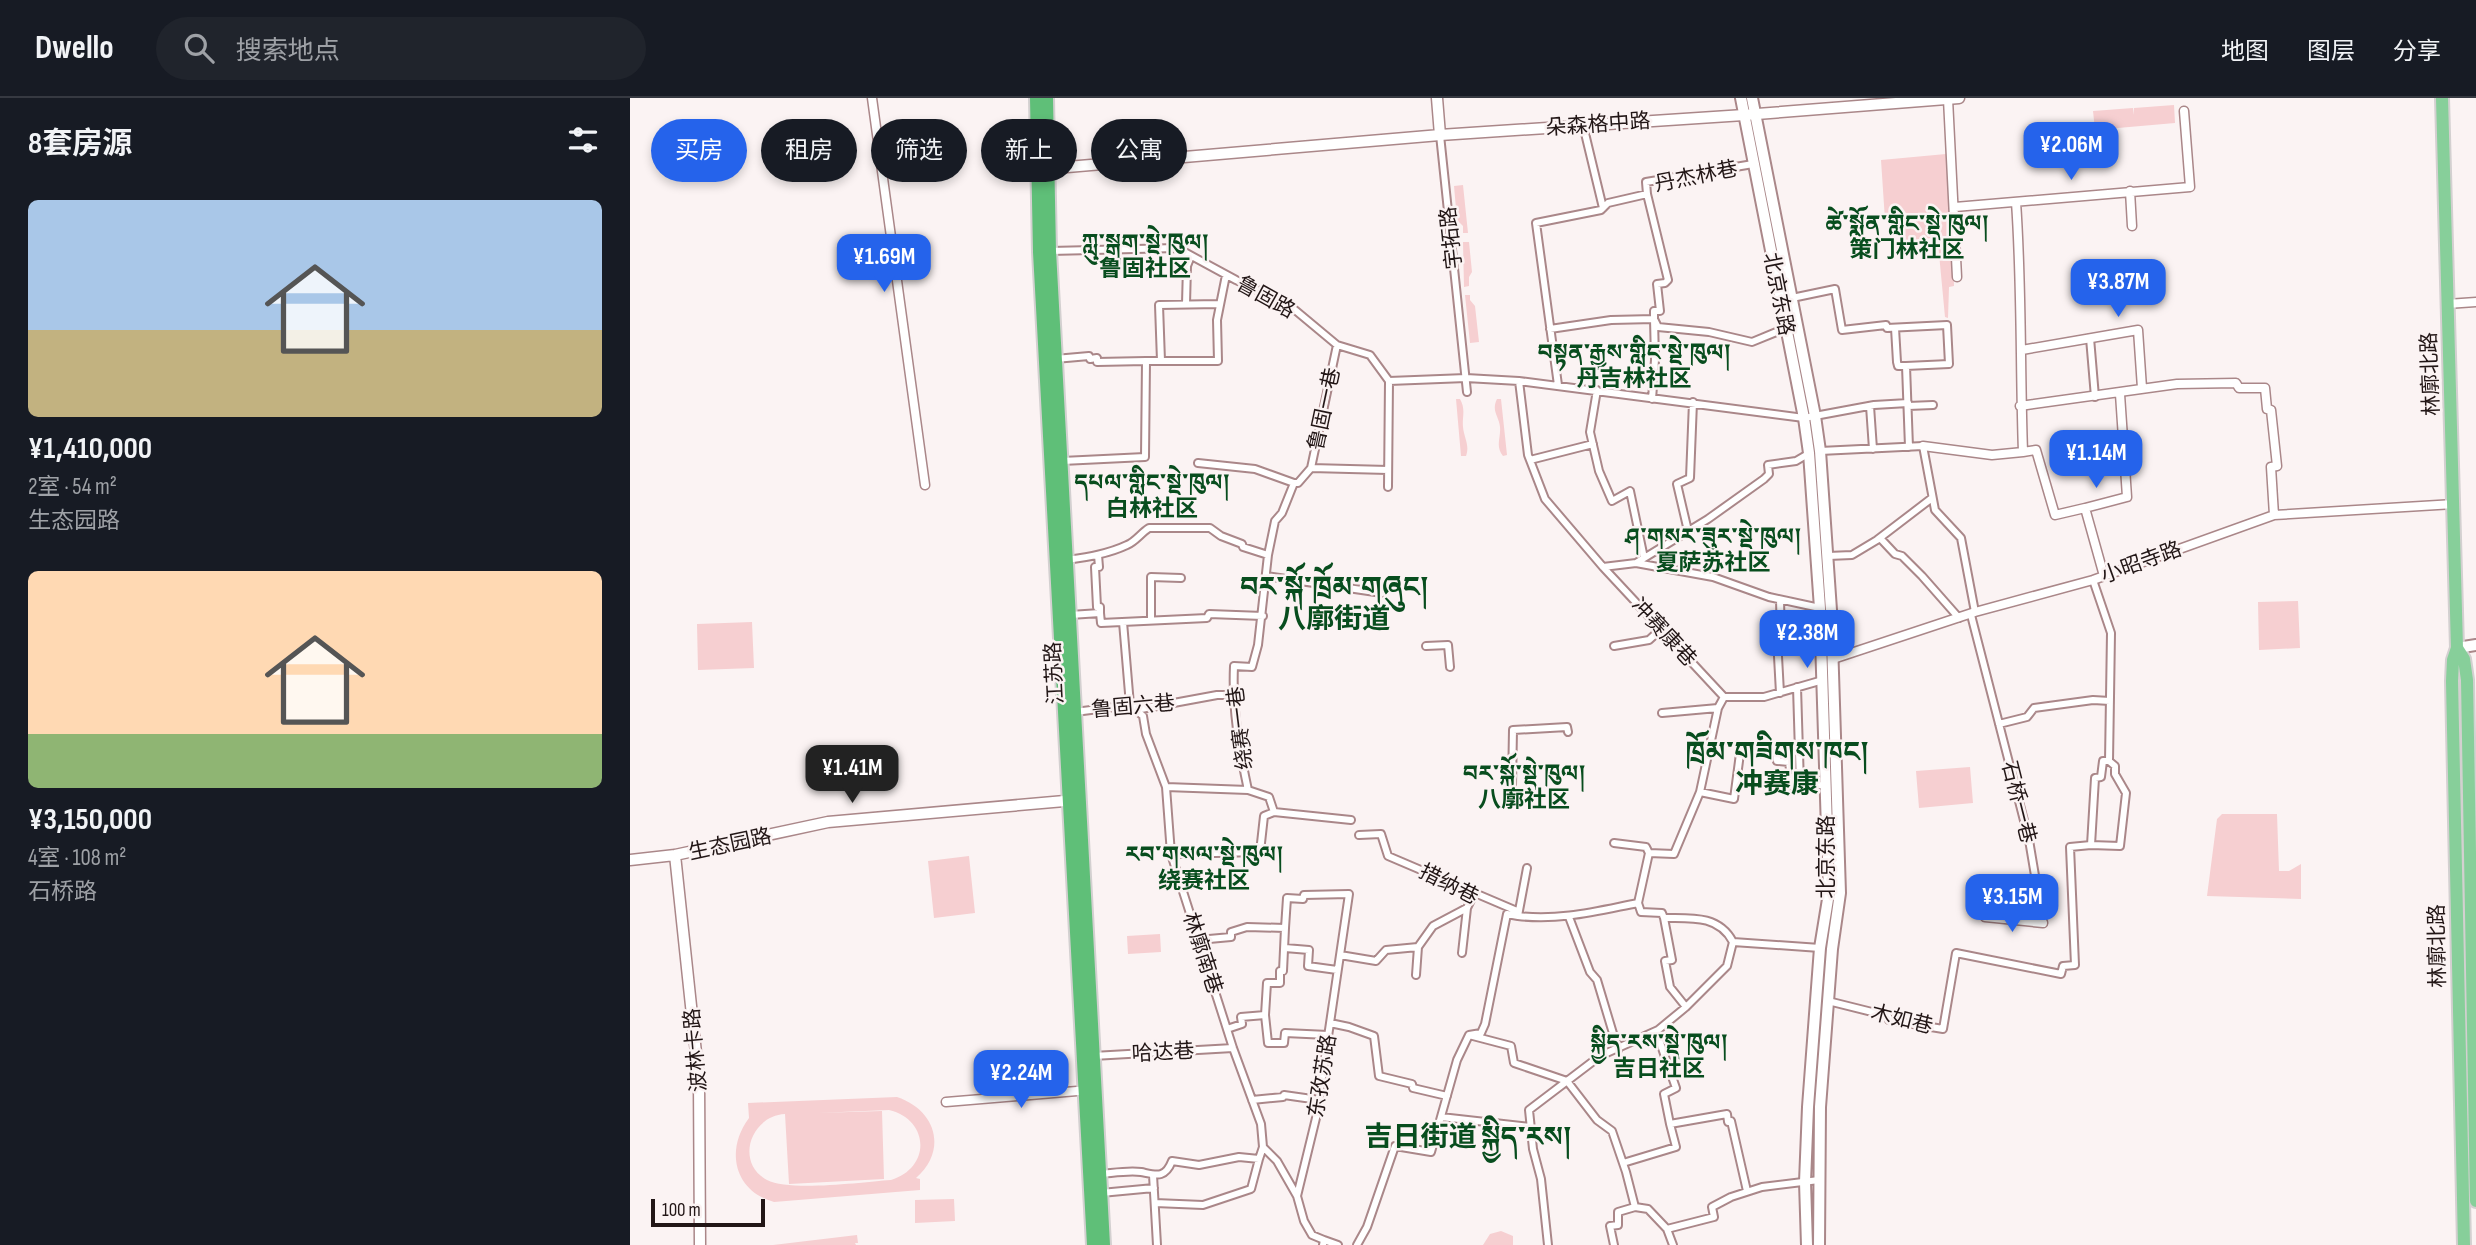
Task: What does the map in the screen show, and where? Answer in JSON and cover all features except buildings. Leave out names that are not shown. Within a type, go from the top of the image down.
[{"type":"highway","name":"江苏路","points":[[1036,98],[1037,119]]},
{"type":"highway","name":"江苏路","points":[[1045,119],[1046,98]]},
{"type":"highway","name":"江苏路","points":[[1042,182],[1050,251],[1075,712],[1074,800],[1093,1056],[1089,1090],[1100,1174],[1104,1245]]},
{"type":"highway","name":"江苏路","points":[[1042,182],[1089,1090],[1093,1245]]},
{"type":"main road","name":"北京东路","points":[[1741,98],[1749,114],[1792,298],[1828,556],[1840,893],[1832,949],[1820,1107],[1819,1245]]},
{"type":"main road","name":"北京东路","points":[[1752,98],[1749,114],[1754,164],[1786,328],[1810,417]]},
{"type":"main road","name":"林廓北路","points":[[2442,98],[2454,504],[2462,656],[2458,1038],[2465,1245]]},
{"type":"main road","name":"北京东路","points":[[1807,1245],[1805,1182],[1821,948],[1829,892],[1815,452]]},
{"type":"main road","points":[[2462,656],[2476,645]]},
{"type":"main road","name":"林廓北路","points":[[2462,656],[2467,680],[2476,1201]]},
{"type":"street","points":[[872,98],[925,485]]},
{"type":"street","name":"宇拓路","points":[[1437,98],[1467,391]]},
{"type":"street","name":"朵森格中路","points":[[1077,167],[1440,135],[1959,98]]},
{"type":"street","points":[[1948,99],[1957,277]]},
{"type":"street","points":[[1955,207],[2190,187],[2184,111]]},
{"type":"street","points":[[1583,125],[1602,208]]},
{"type":"street","name":"丹杰林巷","points":[[1654,319],[1654,311],[1660,311],[1657,284],[1668,280],[1646,182],[1754,164]]},
{"type":"street","points":[[2130,191],[2132,226]]},
{"type":"street","name":"丹杰林巷","points":[[1558,385],[1536,223],[1602,208],[1608,203],[1647,194]]},
{"type":"street","points":[[2016,202],[2023,452]]},
{"type":"street","name":"鲁固路","points":[[1050,251],[1177,248],[1289,305],[1337,345],[1370,355],[1390,381]]},
{"type":"street","points":[[1186,304],[1187,266],[1191,256]]},
{"type":"street","points":[[1055,359],[1089,356],[1090,359],[1097,358],[1097,362],[1218,360],[1217,320],[1226,275]]},
{"type":"street","points":[[1792,298],[1835,289],[1842,330],[1886,325],[1887,328],[1895,328],[1947,325],[1949,364],[1898,366],[1895,328]]},
{"type":"street","points":[[2447,304],[2476,302]]},
{"type":"street","points":[[1161,359],[1159,305],[1219,304]]},
{"type":"street","points":[[1654,319],[1658,327],[1709,332],[1752,342],[1786,328]]},
{"type":"street","points":[[1550,330],[1611,320],[1654,319]]},
{"type":"street","points":[[1652,398],[1654,319]]},
{"type":"street","points":[[2022,350],[2138,330],[2142,388]]},
{"type":"street","points":[[2090,338],[2095,397]]},
{"type":"street","name":"鲁固一巷","points":[[1234,666],[1252,667],[1263,616],[1268,555],[1275,521],[1282,513],[1294,483],[1298,483],[1311,468],[1337,345]]},
{"type":"street","points":[[1061,461],[1145,457],[1146,361]]},
{"type":"street","points":[[1906,366],[1909,447]]},
{"type":"street","points":[[1388,487],[1390,381],[1466,378],[1519,381],[1810,417],[1870,406],[1933,405]]},
{"type":"street","name":"冲赛康巷","points":[[1519,381],[1530,460],[1545,499],[1603,567],[1724,697]]},
{"type":"street","points":[[2020,406],[2177,384],[2236,383],[2239,388],[2266,388],[2277,466],[2271,467],[2274,515]]},
{"type":"street","points":[[1597,390],[1590,432],[1599,471],[1612,501],[1630,491],[1644,558]]},
{"type":"street","points":[[1636,563],[1764,479],[1769,474],[1768,465],[1796,461],[1815,452],[1923,446],[1992,454],[2036,450],[2055,515],[2127,497],[2120,394]]},
{"type":"street","points":[[1688,531],[1677,484],[1690,478],[1693,402]]},
{"type":"street","points":[[1870,406],[1873,449]]},
{"type":"street","points":[[1530,460],[1593,444]]},
{"type":"street","points":[[1828,556],[1852,555],[1880,538],[1933,498],[1923,446]]},
{"type":"street","points":[[1198,463],[1255,469],[1294,483]]},
{"type":"street","points":[[1311,468],[1388,470]]},
{"type":"street","name":"石桥一巷","points":[[1933,498],[1935,510],[1961,538],[1973,613],[2029,840],[2043,923]]},
{"type":"street","name":"小昭寺路","points":[[1833,659],[1973,613],[2093,580],[2274,515],[2454,504]]},
{"type":"street","points":[[2085,508],[2104,576]]},
{"type":"street","points":[[1066,560],[1098,555],[1130,545],[1140,533],[1149,528],[1210,528],[1221,536],[1242,544],[1243,547],[1268,555]]},
{"type":"street","points":[[1880,538],[1922,576],[1959,618]]},
{"type":"street","points":[[1098,555],[1099,567],[1095,567],[1097,607],[1100,607],[1101,623],[1207,618],[1209,614],[1263,616]]},
{"type":"street","points":[[1603,567],[1636,563],[1713,577],[1780,600],[1820,608]]},
{"type":"street","points":[[1266,576],[1382,593]]},
{"type":"street","points":[[1151,620],[1151,577],[1181,578]]},
{"type":"street","points":[[2093,580],[2110,633],[2109,761]]},
{"type":"street","points":[[1780,600],[1781,638],[1777,638],[1780,692]]},
{"type":"street","points":[[1070,615],[1100,613]]},
{"type":"street","points":[[1123,622],[1130,705]]},
{"type":"street","points":[[1614,646],[1649,640],[1661,629]]},
{"type":"street","points":[[1426,646],[1448,645],[1451,667]]},
{"type":"street","name":"绕赛一巷","points":[[1234,666],[1233,695],[1237,740],[1248,790]]},
{"type":"street","points":[[1649,853],[1674,854],[1700,792],[1718,708],[1724,697],[1765,697],[1823,680]]},
{"type":"street","points":[[1797,687],[1800,785]]},
{"type":"street","name":"鲁固六巷","points":[[1075,712],[1130,705],[1141,709],[1217,695],[1233,695]]},
{"type":"street","points":[[1999,724],[2027,717],[2034,708],[2093,700],[2110,701]]},
{"type":"street","name":"林廓南巷","points":[[1130,705],[1143,716],[1146,734],[1166,787],[1171,854],[1233,1048],[1261,1124],[1263,1147],[1277,1161],[1297,1196]]},
{"type":"street","points":[[1662,713],[1718,708]]},
{"type":"street","points":[[1512,785],[1513,730],[1567,727],[1568,732]]},
{"type":"street","points":[[1700,792],[1734,799],[1741,746],[1777,748],[1777,761],[1789,762],[1792,786],[1826,785]]},
{"type":"street","points":[[2103,761],[2109,761],[2115,766],[2115,774],[2126,793],[2120,846],[2091,845],[2095,778],[2101,777],[2103,761]]},
{"type":"street","points":[[1166,787],[1248,790],[1269,797],[1274,811]]},
{"type":"street","name":"生态园路","points":[[630,860],[675,855],[828,822],[1074,800]]},
{"type":"street","points":[[1171,854],[1260,852],[1264,816],[1274,811],[1351,820]]},
{"type":"street","points":[[1359,835],[1381,834],[1388,856],[1518,914],[1541,919],[1569,917],[1638,903]]},
{"type":"street","points":[[1614,843],[1646,847],[1649,853],[1638,903],[1641,912],[1662,913],[1672,960],[1665,961],[1670,987],[1686,1007]]},
{"type":"street","name":"木如巷","points":[[1828,1001],[1888,1016],[1889,1020],[1943,1029],[1956,953],[2061,974],[2063,966],[2075,965],[2070,847],[2091,845]]},
{"type":"street","name":"波林卡路","points":[[675,855],[699,1081],[701,1245]]},
{"type":"street","name":"措纳巷","points":[[1389,855],[1507,914],[1518,914]]},
{"type":"street","points":[[1518,914],[1527,868]]},
{"type":"street","name":"东孜苏路","points":[[1285,928],[1287,898],[1349,894],[1319,1100],[1297,1196]]},
{"type":"street","points":[[1462,953],[1467,908],[1474,896]]},
{"type":"street","points":[[1416,975],[1418,947],[1433,926],[1467,908]]},
{"type":"street","points":[[1469,1035],[1481,1033],[1485,1024],[1507,914]]},
{"type":"street","points":[[1984,916],[2043,923]]},
{"type":"street","points":[[1569,917],[1590,972],[1597,980],[1618,1050]]},
{"type":"street","points":[[1548,1245],[1541,1179],[1533,1149],[1529,1110],[1600,1056],[1656,1031],[1686,1007],[1727,966],[1732,942],[1727,931],[1700,917],[1664,918]]},
{"type":"street","points":[[1200,940],[1231,937],[1231,932],[1247,927],[1285,928],[1280,983],[1267,983],[1265,1015],[1268,1043],[1284,1043],[1286,1033],[1328,1035]]},
{"type":"street","points":[[1200,940],[1221,939]]},
{"type":"street","points":[[1732,942],[1821,948]]},
{"type":"street","points":[[1340,955],[1376,961],[1385,950],[1418,947]]},
{"type":"street","points":[[1284,948],[1309,950],[1308,966],[1338,970]]},
{"type":"street","points":[[1227,1029],[1242,1024],[1241,1017],[1265,1015]]},
{"type":"street","points":[[1330,1023],[1374,1036],[1379,1076],[1447,1096]]},
{"type":"street","points":[[1623,1163],[1676,1147],[1664,1094],[1676,1088],[1656,1031]]},
{"type":"street","points":[[1469,1035],[1511,1046],[1514,1063],[1567,1082],[1597,1120],[1612,1131],[1635,1207]]},
{"type":"street","points":[[1357,1245],[1367,1227],[1395,1146],[1431,1152],[1457,1060],[1469,1035]]},
{"type":"street","name":"哈达巷","points":[[1093,1056],[1233,1048]]},
{"type":"street","points":[[946,1102],[1089,1090]]},
{"type":"street","points":[[1252,1100],[1284,1095],[1319,1100]]},
{"type":"street","points":[[1670,1124],[1727,1114],[1728,1122],[1731,1121],[1747,1191]]},
{"type":"street","points":[[1441,1117],[1530,1127]]},
{"type":"street","points":[[1155,1203],[1202,1205],[1251,1189],[1263,1147]]},
{"type":"street","points":[[1100,1174],[1141,1172],[1160,1176],[1168,1170],[1172,1161],[1199,1165],[1239,1157],[1259,1159]]},
{"type":"street","points":[[1153,1175],[1157,1245]]},
{"type":"street","points":[[1667,1229],[1714,1217],[1712,1207],[1747,1191],[1819,1180]]},
{"type":"street","points":[[1101,1193],[1154,1188]]},
{"type":"street","points":[[1297,1196],[1312,1235],[1323,1243],[1338,1245]]},
{"type":"street","points":[[1614,1245],[1610,1226],[1618,1225],[1618,1212],[1635,1207],[1648,1209],[1667,1229],[1673,1245]]},
{"type":"shaded area","points":[[2174,105],[2175,123],[2095,130],[2093,111],[2133,108],[2134,115],[2134,108]]},
{"type":"shaded area","points":[[1946,154],[1948,204],[1949,212],[1952,212],[1954,286],[1949,287],[1948,318],[1945,317],[1938,243],[1932,243],[1932,238],[1902,241],[1901,226],[1895,219],[1885,220],[1881,160]]},
{"type":"shaded area","points":[[1463,185],[1468,233],[1463,233],[1463,226],[1457,220],[1454,186]]},
{"type":"shaded area","points":[[1463,242],[1469,242],[1472,272],[1469,286],[1464,287]]},
{"type":"shaded area","points":[[1465,295],[1470,295],[1475,306],[1479,342],[1470,343]]},
{"type":"shaded area","points":[[1456,399],[1460,399],[1463,406],[1466,456],[1461,456]]},
{"type":"shaded area","points":[[1497,399],[1501,399],[1507,455],[1503,456],[1499,449],[1500,427],[1495,410]]},
{"type":"shaded area","points":[[2298,601],[2300,648],[2259,650],[2258,602]]},
{"type":"shaded area","points":[[752,622],[754,668],[698,670],[697,624]]},
{"type":"shaded area","points":[[1970,767],[1973,803],[1919,808],[1916,771]]},
{"type":"shaded area","points":[[2222,814],[2277,814],[2279,871],[2289,871],[2301,864],[2301,899],[2207,896],[2217,819]]},
{"type":"shaded area","points":[[969,856],[975,913],[934,918],[928,861]]},
{"type":"shaded area","points":[[1160,934],[1161,952],[1128,954],[1127,936]]},
{"type":"shaded area","points":[[897,1097],[910,1103],[929,1121],[933,1132],[932,1155],[916,1178],[920,1179],[920,1190],[774,1202],[760,1197],[742,1179],[736,1156],[737,1143],[749,1118],[748,1103]],"holes":[[[889,1110],[912,1123],[918,1133],[919,1155],[904,1174],[891,1180],[827,1185],[778,1184],[767,1180],[751,1163],[749,1152],[755,1131],[773,1117],[785,1114],[789,1184],[884,1179],[882,1111],[817,1113]]]},
{"type":"shaded area","points":[[954,1199],[955,1221],[915,1223],[915,1200]]},
{"type":"shaded area","points":[[1501,1231],[1513,1236],[1513,1245],[1483,1245],[1490,1234]]},
{"type":"shaded area","points":[[857,1235],[856,1245],[773,1245]]},
{"type":"district","name":"ཚེ་སྨོན་གླིང་སྡེ་ཁུལ། 策门林社区","points":[[1907,236]]},
{"type":"district","name":"ཀླུ་སྒུག་སྡེ་ཁུལ། 鲁固社区","points":[[1145,255]]},
{"type":"district","name":"བསྟན་རྒྱས་གླིང་སྡེ་ཁུལ། 丹吉林社区","points":[[1634,365]]},
{"type":"district","name":"དཔལ་གླིང་སྡེ་ཁུལ། 白林社区","points":[[1152,495]]},
{"type":"district","name":"ཤ་གསར་ཟུར་སྡེ་ཁུལ། 夏萨苏社区","points":[[1713,549]]},
{"type":"district","name":"བར་སྐོ་ཁྲོམ་གཞུང། 八廓街道","points":[[1334,602]]},
{"type":"district","name":"ཁྲོམ་གཟིགས་ཁང། 冲赛康","points":[[1777,767]]},
{"type":"district","name":"བར་སྐོ་སྡེ་ཁུལ། 八廓社区","points":[[1524,786]]},
{"type":"district","name":"རབ་གསལ་སྡེ་ཁུལ། 绕赛社区","points":[[1204,867]]},
{"type":"district","name":"སྐྱིད་རས་སྡེ་ཁུལ། 吉日社区","points":[[1659,1055]]},
{"type":"district","name":"吉日街道 སྐྱིད་རས།","points":[[1468,1136]]}]
